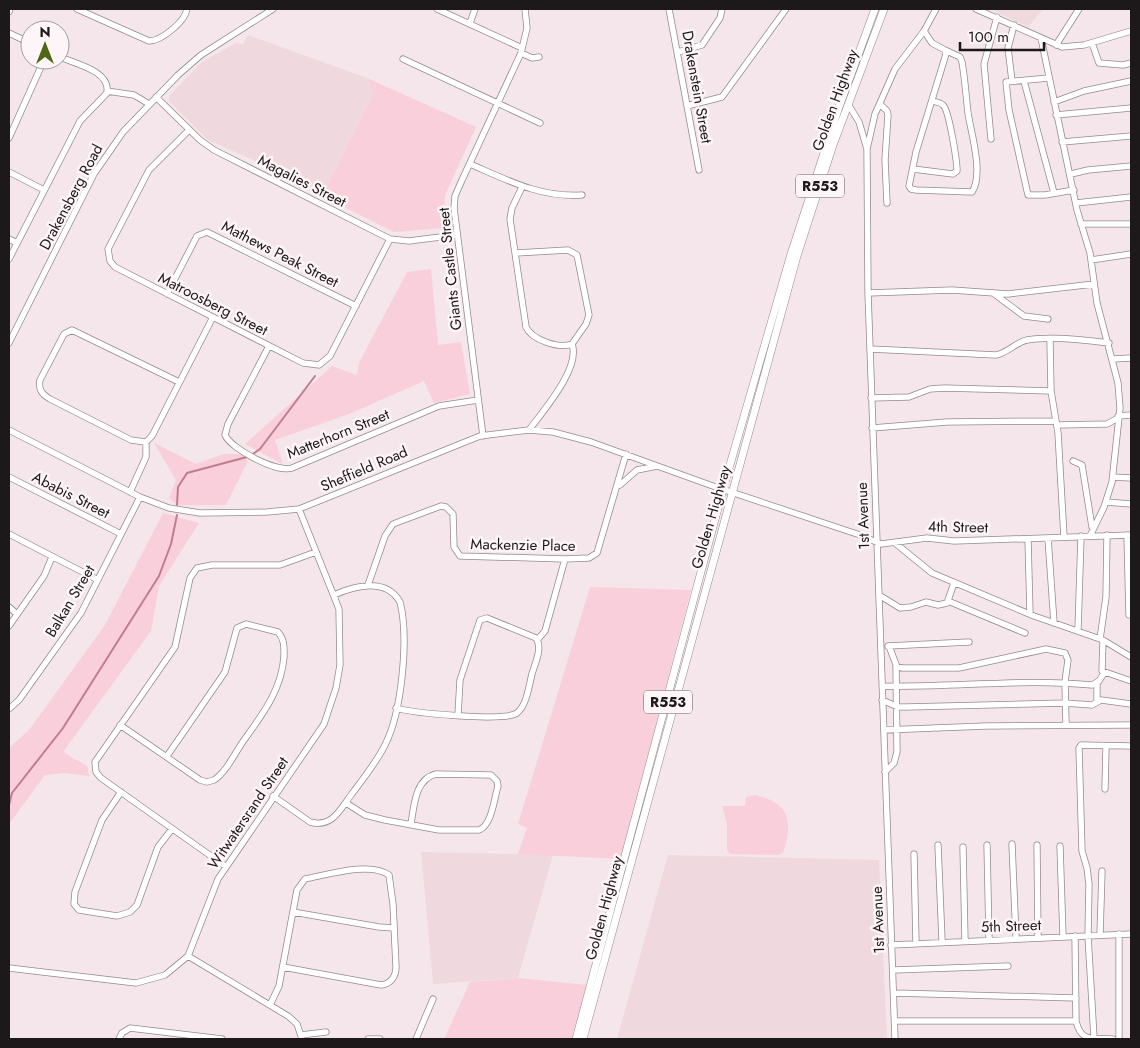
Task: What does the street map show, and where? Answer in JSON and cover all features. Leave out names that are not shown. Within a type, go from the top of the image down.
[{"type":"main road","name":"Golden Highway","points":[[576,1039],[723,489],[794,245],[874,9]]},
{"type":"main road","name":"Golden Highway","points":[[583,1039],[797,256],[848,104],[884,9]]},
{"type":"street","points":[[77,9],[149,41],[159,39],[185,16],[187,9]]},
{"type":"street","name":"Drakensberg Road","points":[[9,343],[104,157],[123,132],[156,97],[201,55],[262,12],[273,9]]},
{"type":"street","points":[[437,9],[521,50],[532,58],[539,57]]},
{"type":"street","points":[[470,24],[475,9]]},
{"type":"street","name":"Giants Castle Street","points":[[483,436],[456,235],[455,196],[521,50],[527,28],[525,9]]},
{"type":"street","name":"Drakenstein Street","points":[[669,9],[699,170]]},
{"type":"street","points":[[678,52],[702,45],[720,18],[722,9]]},
{"type":"street","points":[[687,106],[722,97],[786,9]]},
{"type":"street","name":"1st Avenue","points":[[895,1039],[872,428],[868,293],[867,149],[875,114],[881,105],[895,69],[924,32],[936,9]]},
{"type":"street","points":[[976,9],[1041,38],[1071,47],[1092,43],[1131,31]]},
{"type":"street","points":[[1056,44],[1079,9]]},
{"type":"street","points":[[991,139],[984,64],[997,17]]},
{"type":"street","points":[[1012,81],[1008,48],[1014,25]]},
{"type":"street","points":[[924,32],[932,43],[960,57],[962,62],[976,154],[974,191],[966,193],[911,189],[912,169],[945,62],[945,50]]},
{"type":"street","points":[[1041,38],[1062,142],[1092,260],[1094,284],[1118,383],[1118,417],[1113,477],[1106,502],[1090,536]]},
{"type":"street","points":[[1092,43],[1098,62],[1114,65],[1131,63]]},
{"type":"street","points":[[403,59],[540,123]]},
{"type":"street","points":[[9,259],[80,120],[107,91],[107,85],[103,77],[70,62]]},
{"type":"street","points":[[9,138],[40,70]]},
{"type":"street","points":[[1049,78],[1006,82],[1009,110],[1028,195],[1054,194],[1074,190]]},
{"type":"street","points":[[1024,81],[1054,194]]},
{"type":"street","points":[[1054,102],[1084,91],[1131,81]]},
{"type":"street","points":[[107,91],[134,95],[149,104]]},
{"type":"street","name":"Magalies Street","points":[[156,97],[189,130],[214,150],[390,239],[410,241],[456,235]]},
{"type":"street","points":[[912,169],[953,174],[957,171],[955,146],[946,108],[940,103],[932,101]]},
{"type":"street","points":[[848,104],[859,122],[867,149]]},
{"type":"street","points":[[881,105],[888,115],[885,160],[887,203]]},
{"type":"street","points":[[1056,115],[1131,108]]},
{"type":"street","name":"Matroosberg Street","points":[[189,130],[149,170],[108,249],[110,261],[115,267],[302,363],[319,365],[330,356],[390,239]]},
{"type":"street","points":[[1062,142],[1131,136]]},
{"type":"street","points":[[470,164],[522,187],[560,196],[582,195]]},
{"type":"street","points":[[1071,174],[1088,170],[1131,166]]},
{"type":"street","points":[[9,172],[44,190]]},
{"type":"street","points":[[516,253],[568,250],[577,255],[589,315],[586,324],[572,344],[562,346],[537,338],[528,331],[524,321],[510,219],[512,208],[522,187]]},
{"type":"street","points":[[1076,203],[1131,197]]},
{"type":"street","points":[[1082,224],[1131,224]]},
{"type":"street","name":"Mathews Peak Street","points":[[167,294],[197,236],[207,232],[356,306]]},
{"type":"street","points":[[9,239],[17,243]]},
{"type":"street","points":[[1092,260],[1131,254]]},
{"type":"street","points":[[868,293],[952,290],[1008,294],[1094,284]]},
{"type":"street","points":[[993,293],[1024,316],[1048,319]]},
{"type":"street","points":[[130,492],[146,457],[146,442],[152,436],[213,317]]},
{"type":"street","points":[[146,442],[132,440],[50,399],[40,391],[40,380],[64,334],[70,330],[76,330],[179,382]]},
{"type":"street","points":[[870,349],[996,355],[1008,351],[1025,340],[1081,340],[1109,343]]},
{"type":"street","points":[[1050,340],[1051,391],[1056,423],[1064,537]]},
{"type":"street","points":[[529,430],[571,367],[575,352],[572,344]]},
{"type":"street","name":"Matterhorn Street","points":[[268,346],[228,424],[225,435],[230,444],[280,469],[292,468],[439,406],[478,400]]},
{"type":"street","points":[[1113,359],[1131,358]]},
{"type":"street","points":[[872,398],[909,397],[935,388],[1051,391]]},
{"type":"street","points":[[872,428],[947,422],[1107,424],[1118,417],[1131,415]]},
{"type":"street","name":"Sheffield Road","points":[[9,430],[140,497],[169,508],[200,513],[267,512],[298,508],[483,436],[529,430],[563,434],[733,492]]},
{"type":"street","name":"Mackenzie Place","points":[[368,585],[385,536],[393,524],[441,506],[446,507],[452,514],[454,547],[460,556],[590,558],[597,553],[626,454]]},
{"type":"street","points":[[1073,461],[1082,465],[1093,529]]},
{"type":"street","points":[[617,489],[626,477],[637,470],[659,466]]},
{"type":"street","points":[[1113,477],[1131,478]]},
{"type":"street","name":"Ababis Street","points":[[9,478],[121,534]]},
{"type":"street","name":"4th Street","points":[[733,492],[876,542],[895,544],[927,538],[954,541],[1129,535]]},
{"type":"street","name":"Balkan Street","points":[[9,709],[19,700],[81,613],[140,497]]},
{"type":"street","points":[[1106,502],[1131,504]]},
{"type":"street","name":"Witwatersrand Street","points":[[9,968],[136,983],[164,975],[188,956],[225,866],[312,742],[329,712],[340,664],[339,609],[298,508]]},
{"type":"street","points":[[9,534],[98,580]]},
{"type":"street","points":[[1104,673],[1101,662],[1106,596],[1107,535]]},
{"type":"street","points":[[1129,535],[1129,615]]},
{"type":"street","points":[[1078,630],[1081,536]]},
{"type":"street","points":[[1048,538],[1054,623]]},
{"type":"street","points":[[1028,539],[1030,614]]},
{"type":"street","points":[[895,544],[932,573],[1030,614],[1102,639],[1131,657]]},
{"type":"street","points":[[225,866],[101,778],[96,772],[94,765],[175,647],[190,578],[197,568],[207,565],[280,565],[316,552]]},
{"type":"street","points":[[9,626],[44,576],[52,557]]},
{"type":"street","points":[[396,708],[425,714],[511,715],[518,712],[523,705],[536,660],[538,639],[545,632],[565,559]]},
{"type":"street","points":[[948,602],[954,583]]},
{"type":"street","points":[[273,796],[317,824],[334,819],[386,744],[404,672],[400,605],[394,594],[368,585],[357,586],[334,595]]},
{"type":"street","points":[[879,595],[900,608],[926,602],[941,605],[948,602],[1025,633]]},
{"type":"street","points":[[9,607],[17,614]]},
{"type":"street","points":[[458,715],[460,680],[480,620],[488,618],[538,639]]},
{"type":"street","points":[[120,725],[200,780],[207,782],[217,778],[267,707],[277,689],[283,668],[284,653],[284,642],[278,632],[246,624],[237,628],[225,672],[167,756]]},
{"type":"street","points":[[881,647],[969,642]]},
{"type":"street","points":[[885,772],[896,758],[896,665],[889,646]]},
{"type":"street","points":[[896,665],[903,668],[959,668],[1046,649],[1066,655],[1064,682],[1066,724]]},
{"type":"street","points":[[1104,673],[1131,681]]},
{"type":"street","points":[[1097,701],[1097,683],[1104,673]]},
{"type":"street","points":[[882,686],[974,685],[1017,681],[1064,682],[1092,685],[1097,683]]},
{"type":"street","points":[[882,700],[895,705],[926,707],[1065,703],[1092,705],[1097,701],[1131,704]]},
{"type":"street","points":[[884,730],[1066,724],[1131,724]]},
{"type":"street","points":[[1092,1038],[1088,936],[1089,884],[1087,868],[1082,856],[1078,748],[1081,745],[1131,746]]},
{"type":"street","points":[[1105,789],[1106,747]]},
{"type":"street","points":[[346,803],[371,817],[439,830],[482,829],[488,819],[498,786],[497,781],[487,775],[436,774],[429,776],[417,792],[411,824]]},
{"type":"street","points":[[121,792],[102,820],[75,892],[74,901],[79,910],[117,916],[130,912],[137,905],[158,847],[172,829]]},
{"type":"street","points":[[1012,844],[1016,938]]},
{"type":"street","points":[[938,845],[942,941]]},
{"type":"street","points":[[1037,845],[1038,938]]},
{"type":"street","points":[[987,846],[990,940]]},
{"type":"street","points":[[1060,846],[1063,936]]},
{"type":"street","points":[[962,847],[965,940]]},
{"type":"street","points":[[914,854],[916,943]]},
{"type":"street","points":[[270,1005],[279,986],[298,886],[305,879],[364,869],[379,870],[385,872],[391,878],[396,971],[393,979],[384,984],[283,967]]},
{"type":"street","points":[[1100,935],[1102,872]]},
{"type":"street","points":[[293,912],[394,928]]},
{"type":"street","points":[[1119,934],[1119,1039]]},
{"type":"street","name":"5th Street","points":[[892,945],[942,941],[1131,934]]},
{"type":"street","points":[[1075,936],[1076,1021],[1079,1034],[1083,1037],[1112,1039]]},
{"type":"street","points":[[188,956],[270,1005],[297,1024],[302,1037],[326,1032]]},
{"type":"street","points":[[892,970],[1008,966]]},
{"type":"street","points":[[894,993],[1076,998]]},
{"type":"street","points":[[416,1039],[434,999]]},
{"type":"street","points":[[895,1021],[1076,1021]]},
{"type":"street","points":[[119,1039],[122,1033],[130,1028],[222,1039]]},
{"type":"street","points":[[368,1039],[380,1039]]},
{"type":"shaded area","points":[[991,9],[1043,9],[1028,27]]},
{"type":"shaded area","points":[[248,35],[367,78],[373,95],[322,196],[282,178],[269,167],[208,140],[169,101],[169,96],[202,62],[236,43],[243,44]]},
{"type":"shaded area","points":[[367,78],[476,127],[445,195],[443,228],[394,232],[322,196],[373,95]]},
{"type":"shaded area","points":[[431,269],[438,345],[461,342],[470,394],[434,403],[424,381],[349,414],[275,440],[283,464],[245,444],[332,366],[357,375],[359,363],[407,272]]},
{"type":"shaded area","points":[[154,443],[196,464],[224,454],[242,454],[248,461],[226,505],[177,505],[169,498],[176,480]]},
{"type":"shaded area","points":[[163,513],[199,523],[159,586],[151,631],[63,752],[87,766],[89,776],[64,773],[45,775],[9,824],[9,748],[29,730],[105,625]]},
{"type":"shaded area","points":[[590,587],[691,590],[621,859],[518,854],[527,828],[518,824]]},
{"type":"shaded area","points":[[755,795],[776,803],[786,816],[788,832],[783,853],[779,855],[730,854],[727,850],[727,824],[722,806],[745,806],[746,797]]},
{"type":"shaded area","points":[[421,852],[553,855],[518,978],[433,984]]},
{"type":"shaded area","points":[[668,855],[879,860],[887,1039],[617,1039]]},
{"type":"shaded area","points":[[518,978],[587,985],[573,1039],[444,1039],[470,982]]},
{"type":"waterway","points":[[253,454],[260,449],[315,376]]},
{"type":"waterway","points":[[177,505],[178,487],[187,473],[247,457]]},
{"type":"waterway","points":[[9,805],[12,793],[63,728],[159,576],[171,544],[177,515]]}]
